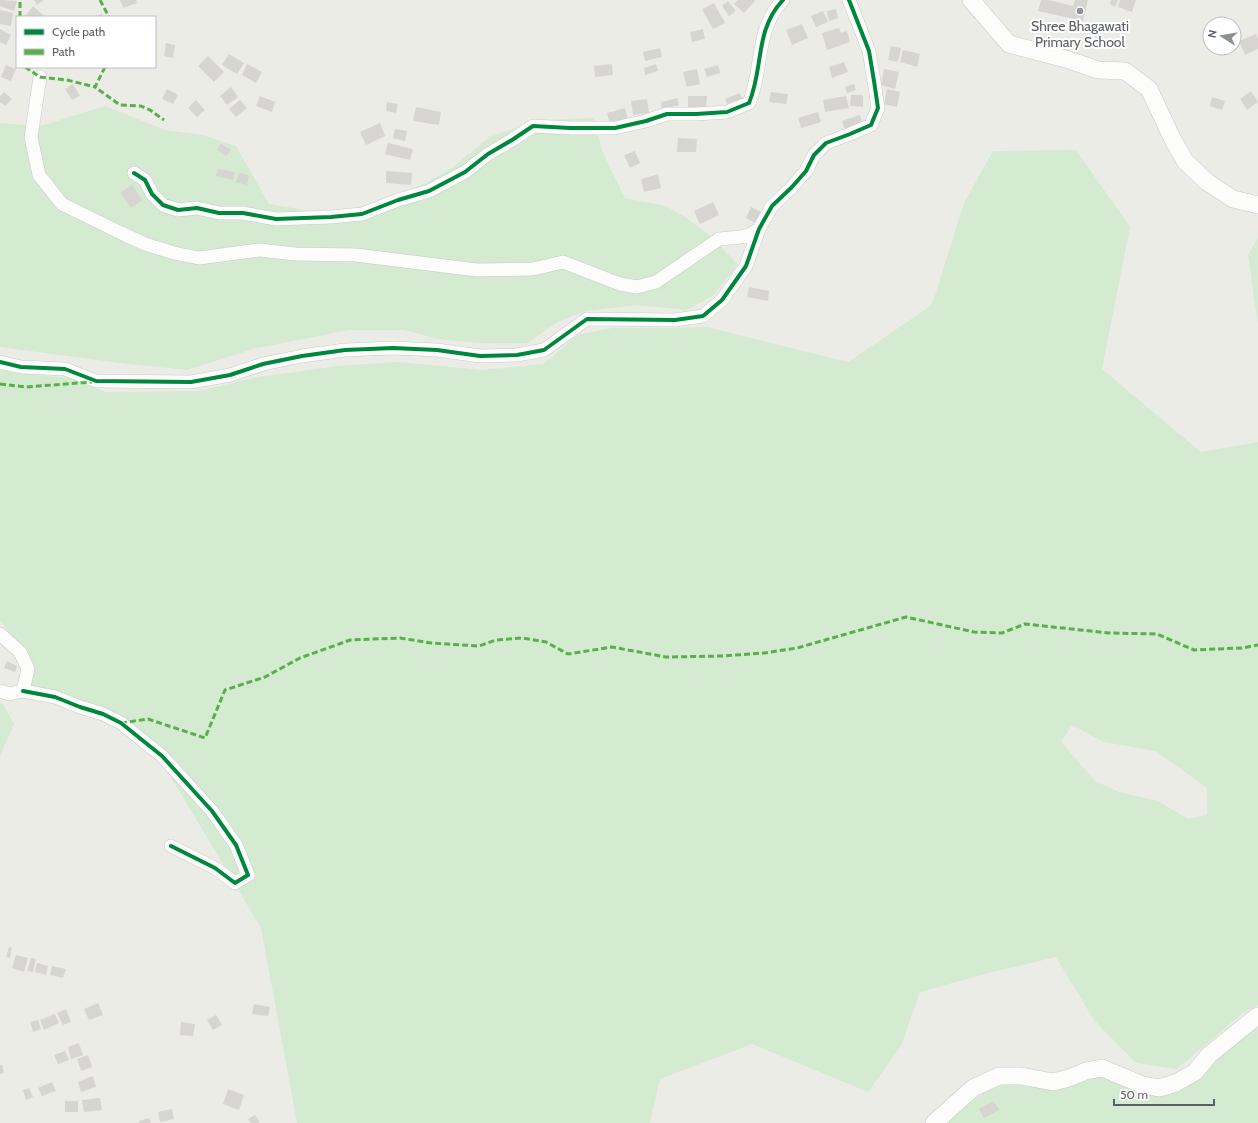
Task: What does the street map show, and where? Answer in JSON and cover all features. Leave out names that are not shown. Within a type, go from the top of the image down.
[{"type":"street","points":[[134,173],[145,180],[152,194],[163,206],[178,210],[197,208],[219,213],[243,213],[276,219],[332,217],[362,214],[398,200],[429,191],[465,172],[488,154],[533,126],[614,128],[646,121],[667,114],[727,112],[749,103],[753,92],[761,45],[766,27],[773,10],[783,0]]},
{"type":"street","points":[[0,362],[21,367],[65,369],[96,381],[191,382],[230,374],[263,364],[302,356],[346,350],[393,348],[437,350],[480,356],[517,355],[544,350],[587,319],[675,320],[703,316],[722,300],[746,266],[759,229],[772,206],[806,172],[814,154],[826,143],[871,125],[878,108],[874,80],[868,51],[849,0]]},
{"type":"street","points":[[971,0],[1009,44],[1066,59],[1098,70],[1125,71],[1150,89],[1173,140],[1185,161],[1207,182],[1233,199],[1258,205]]},
{"type":"street","points":[[40,77],[31,138],[38,175],[62,204],[145,244],[174,253],[199,258],[259,250],[296,254],[356,255],[477,270],[533,269],[562,262],[620,284],[637,287],[656,282],[719,239],[749,235],[759,229]]},
{"type":"street","points":[[0,634],[20,652],[28,668],[23,691]]},
{"type":"street","points":[[0,690],[9,694],[23,691],[55,698],[104,714],[121,723],[162,756],[212,811],[236,845],[248,875],[235,883],[216,868],[171,846]]},
{"type":"street","points":[[934,1123],[973,1088],[999,1076],[1020,1076],[1053,1082],[1069,1078],[1086,1071],[1102,1068],[1143,1085],[1159,1088],[1176,1082],[1195,1072],[1209,1055],[1256,1016],[1258,1016]]},
{"type":"green space","points":[[105,106],[165,130],[202,135],[236,146],[269,204],[334,215],[397,196],[426,183],[449,170],[490,137],[538,120],[594,118],[602,151],[625,198],[666,206],[685,217],[708,234],[738,264],[714,295],[687,310],[637,305],[585,311],[558,322],[527,343],[479,343],[438,339],[404,330],[349,330],[253,349],[187,370],[120,363],[0,347],[0,123],[41,126]]},
{"type":"green space","points":[[1076,150],[1130,227],[1102,369],[1201,452],[1258,442],[1258,1005],[1244,1012],[1177,1069],[1136,1063],[1094,1020],[1056,957],[992,972],[920,992],[901,1046],[868,1092],[752,1044],[660,1079],[650,1123],[297,1123],[261,928],[147,737],[28,686],[34,666],[0,620],[0,370],[70,378],[106,392],[199,391],[253,378],[338,366],[398,362],[483,370],[544,364],[577,335],[612,328],[707,327],[848,362],[932,305],[964,203],[993,151]],"holes":[[[1072,725],[1104,742],[1156,751],[1207,788],[1207,815],[1188,819],[1158,801],[1119,792],[1095,781],[1061,742]]]},
{"type":"green space","points":[[1258,237],[1258,325],[1248,255]]},
{"type":"green space","points":[[0,703],[3,704],[14,724],[0,756]]},
{"type":"green space","points":[[1258,1029],[1258,1123],[943,1123],[986,1091],[1015,1081],[1037,1086],[1066,1088],[1101,1075],[1190,1083],[1250,1031]]},
{"type":"building","points":[[0,0],[17,1],[14,11],[0,6]]},
{"type":"building","points":[[34,0],[44,0],[37,5]]},
{"type":"building","points":[[120,0],[136,0],[137,3],[123,8]]},
{"type":"building","points":[[738,0],[755,1],[744,13],[734,4]]},
{"type":"building","points":[[1041,0],[1049,0],[1073,6],[1075,0],[1088,0],[1083,21],[1038,11]]},
{"type":"building","points":[[1111,0],[1118,0],[1115,7],[1110,4]]},
{"type":"building","points":[[1120,0],[1136,0],[1132,12],[1118,7]]},
{"type":"building","points":[[728,1],[736,11],[729,16],[722,6]]},
{"type":"building","points":[[714,3],[725,23],[713,29],[702,9]]},
{"type":"building","points":[[33,6],[44,16],[25,16]]},
{"type":"building","points":[[836,9],[838,18],[829,21],[827,11]]},
{"type":"building","points":[[0,10],[13,13],[11,26],[0,24]]},
{"type":"building","points":[[823,11],[828,22],[816,27],[811,16]]},
{"type":"building","points":[[802,24],[808,38],[792,45],[786,30]]},
{"type":"building","points":[[839,28],[841,33],[847,31],[850,42],[827,50],[822,33]]},
{"type":"building","points":[[0,29],[11,35],[6,45],[0,42]]},
{"type":"building","points":[[703,29],[705,39],[692,42],[690,32]]},
{"type":"building","points":[[1256,34],[1258,39],[1258,49],[1245,55],[1242,48],[1242,40]]},
{"type":"building","points":[[166,43],[175,45],[173,58],[164,56]]},
{"type":"building","points":[[891,46],[901,48],[898,62],[888,60]]},
{"type":"building","points":[[660,48],[662,57],[645,61],[643,52]]},
{"type":"building","points":[[903,50],[920,54],[917,67],[900,62]]},
{"type":"building","points":[[229,54],[244,63],[237,74],[222,65]]},
{"type":"building","points":[[208,56],[224,72],[214,82],[198,66]]},
{"type":"building","points":[[844,62],[848,72],[832,78],[829,67]]},
{"type":"building","points":[[247,64],[262,72],[256,83],[242,75]]},
{"type":"building","points":[[612,64],[613,75],[595,77],[594,66]]},
{"type":"building","points":[[656,64],[658,71],[645,75],[644,68]]},
{"type":"building","points":[[6,65],[16,69],[11,81],[1,77]]},
{"type":"building","points":[[718,65],[720,73],[707,77],[704,69]]},
{"type":"building","points":[[697,69],[700,84],[687,87],[683,72]]},
{"type":"building","points":[[884,69],[899,72],[895,89],[881,85]]},
{"type":"building","points":[[73,84],[80,96],[72,100],[65,89]]},
{"type":"building","points":[[854,84],[856,90],[847,93],[845,87]]},
{"type":"building","points":[[231,87],[238,97],[227,105],[220,96]]},
{"type":"building","points":[[167,89],[178,95],[173,104],[162,99]]},
{"type":"building","points":[[887,89],[900,92],[897,107],[884,104]]},
{"type":"building","points":[[1251,91],[1258,102],[1247,110],[1240,99]]},
{"type":"building","points":[[4,92],[12,99],[5,106],[0,102],[0,96]]},
{"type":"building","points":[[771,92],[788,94],[786,104],[769,102]]},
{"type":"building","points":[[740,93],[743,100],[735,104],[734,101],[727,104],[725,99]]},
{"type":"building","points":[[851,95],[863,95],[863,107],[850,106]]},
{"type":"building","points":[[260,96],[275,102],[272,112],[256,106]]},
{"type":"building","points":[[688,96],[707,96],[706,108],[688,108]]},
{"type":"building","points":[[846,96],[849,108],[825,112],[823,100]]},
{"type":"building","points":[[1212,97],[1225,101],[1222,110],[1210,106]]},
{"type":"building","points":[[677,98],[679,105],[662,109],[661,102]]},
{"type":"building","points":[[647,99],[649,113],[633,115],[631,101]]},
{"type":"building","points":[[196,100],[205,110],[197,117],[188,108]]},
{"type":"building","points":[[240,100],[247,108],[236,117],[229,109]]},
{"type":"building","points":[[387,102],[398,104],[396,113],[386,111]]},
{"type":"building","points":[[416,107],[441,112],[439,125],[413,121]]},
{"type":"building","points":[[625,108],[628,119],[610,124],[607,113]]},
{"type":"building","points":[[818,112],[821,122],[801,128],[798,118]]},
{"type":"building","points":[[860,115],[863,125],[845,130],[842,121]]},
{"type":"building","points":[[380,123],[385,136],[366,145],[360,132]]},
{"type":"building","points":[[395,129],[407,131],[405,141],[393,138]]},
{"type":"building","points":[[678,138],[697,139],[696,152],[677,152]]},
{"type":"building","points":[[388,143],[413,149],[410,160],[385,154]]},
{"type":"building","points":[[221,144],[231,150],[226,156],[217,150]]},
{"type":"building","points":[[635,151],[640,163],[630,168],[624,155]]},
{"type":"building","points":[[218,169],[235,172],[233,180],[216,176]]},
{"type":"building","points":[[386,171],[412,173],[411,185],[386,183]]},
{"type":"building","points":[[239,173],[249,175],[247,185],[236,182]]},
{"type":"building","points":[[658,174],[661,188],[644,192],[641,179]]},
{"type":"building","points":[[132,185],[142,200],[131,208],[120,193]]},
{"type":"building","points":[[713,202],[719,215],[700,224],[694,211]]},
{"type":"building","points":[[751,207],[763,213],[757,224],[746,218]]},
{"type":"building","points":[[749,287],[769,291],[768,301],[747,297]]},
{"type":"building","points":[[7,661],[17,666],[15,672],[4,668]]},
{"type":"building","points":[[9,947],[12,948],[10,958],[6,957]]},
{"type":"building","points":[[16,955],[28,958],[24,972],[12,968]]},
{"type":"building","points":[[31,958],[36,959],[33,972],[27,971]]},
{"type":"building","points":[[37,963],[48,966],[46,975],[35,972]]},
{"type":"building","points":[[52,966],[66,969],[63,978],[50,975]]},
{"type":"building","points":[[98,1003],[103,1015],[89,1020],[84,1009]]},
{"type":"building","points":[[254,1004],[270,1007],[268,1016],[252,1014]]},
{"type":"building","points":[[66,1009],[71,1022],[63,1025],[57,1013]]},
{"type":"building","points":[[55,1014],[59,1023],[44,1030],[40,1020]]},
{"type":"building","points":[[216,1015],[222,1025],[213,1030],[207,1020]]},
{"type":"building","points":[[38,1020],[41,1029],[33,1032],[30,1022]]},
{"type":"building","points":[[181,1022],[195,1024],[193,1036],[180,1035]]},
{"type":"building","points":[[79,1043],[83,1055],[71,1059],[68,1047]]},
{"type":"building","points":[[65,1051],[69,1060],[58,1064],[54,1055]]},
{"type":"building","points":[[88,1055],[92,1067],[81,1071],[77,1059]]},
{"type":"building","points":[[0,1065],[2,1065],[4,1073],[0,1074]]},
{"type":"building","points":[[93,1076],[96,1087],[81,1092],[78,1082]]},
{"type":"building","points":[[52,1082],[56,1091],[42,1096],[38,1088]]},
{"type":"building","points":[[29,1088],[33,1097],[26,1100],[23,1090]]},
{"type":"building","points":[[228,1089],[244,1095],[239,1110],[223,1104]]},
{"type":"building","points":[[100,1098],[102,1110],[84,1112],[82,1100]]},
{"type":"building","points":[[65,1101],[78,1101],[78,1112],[65,1112]]},
{"type":"building","points":[[994,1101],[999,1110],[984,1118],[979,1109]]},
{"type":"building","points":[[172,1109],[174,1119],[160,1122],[158,1112]]},
{"type":"building","points":[[255,1115],[260,1122],[251,1123],[248,1119]]},
{"type":"building","points":[[149,1118],[151,1123],[139,1123],[139,1121]]},
{"type":"marked path","points":[[20,0],[20,16]]},
{"type":"marked path","points":[[100,0],[108,16]]},
{"type":"marked path","points":[[26,68],[40,77],[67,80],[95,87]]},
{"type":"marked path","points":[[104,68],[95,87],[120,105],[141,106],[150,110],[164,120]]},
{"type":"marked path","points":[[0,384],[26,387],[92,382]]},
{"type":"marked path","points":[[121,723],[148,719],[205,738],[225,690],[265,677],[300,658],[350,640],[400,638],[431,643],[479,646],[496,640],[522,638],[546,642],[568,654],[612,647],[666,657],[723,656],[764,653],[797,648],[906,617],[974,632],[1002,633],[1025,624],[1109,633],[1157,634],[1194,650],[1242,648],[1258,645]]},
{"type":"cycle path","points":[[134,173],[145,180],[152,194],[163,205],[178,210],[197,208],[219,213],[243,213],[276,219],[362,214],[398,200],[429,191],[465,172],[488,154],[533,126],[615,128],[646,121],[667,114],[727,112],[749,103],[757,76],[763,37],[774,12],[783,0]]},
{"type":"cycle path","points":[[0,362],[21,367],[65,369],[96,381],[191,382],[230,375],[263,364],[302,356],[345,350],[393,348],[437,350],[480,356],[517,355],[544,350],[587,319],[675,320],[703,316],[722,300],[746,266],[759,229],[772,206],[806,171],[814,155],[826,143],[871,125],[878,108],[869,51],[849,0]]},
{"type":"cycle path","points":[[23,691],[55,697],[103,714],[121,723],[162,756],[212,811],[236,845],[248,875],[235,883],[215,868],[171,846]]},
{"type":"place","name":"Shree Bhagawati Primary School","points":[[1080,11]]}]
